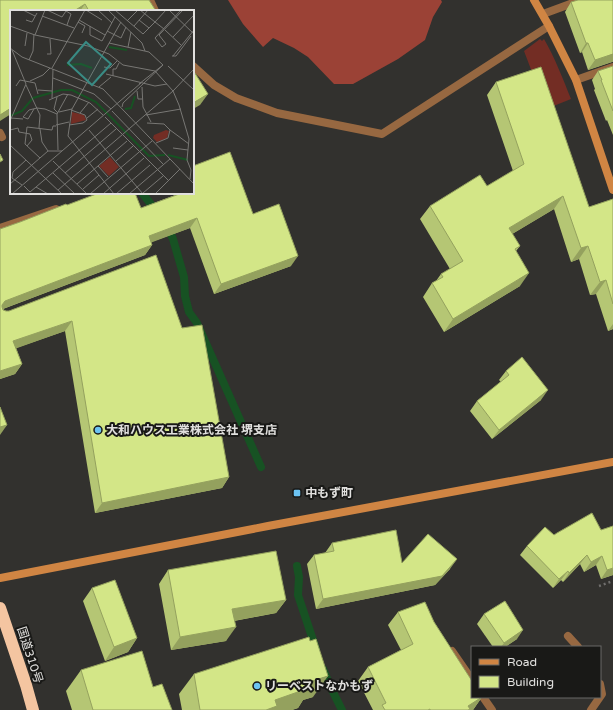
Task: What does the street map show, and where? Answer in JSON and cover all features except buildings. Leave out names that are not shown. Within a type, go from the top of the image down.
[{"type":"highway","name":"国道310号","points":[[0,608],[33,710]]},
{"type":"street","points":[[150,0],[155,10]]},
{"type":"street","points":[[534,0],[543,14],[576,80],[613,190]]},
{"type":"street","points":[[543,14],[581,0]]},
{"type":"street","points":[[194,67],[214,85],[236,98],[278,112],[382,134],[549,26]]},
{"type":"street","points":[[576,80],[613,67]]},
{"type":"street","points":[[0,228],[64,206]]},
{"type":"street","points":[[0,578],[268,526],[613,462]]},
{"type":"street","points":[[568,636],[577,646]]},
{"type":"street","points":[[449,646],[471,679]]},
{"type":"street","points":[[484,698],[492,710]]},
{"type":"street","points":[[591,710],[599,698]]},
{"type":"path","points":[[599,586],[613,581]]},
{"type":"shaded area","points":[[228,0],[441,0],[442,2],[433,17],[425,40],[398,59],[353,84],[334,84],[308,57],[294,48],[273,38],[263,47],[243,24]]},
{"type":"shaded area","points":[[540,39],[542,41],[544,39],[548,46],[571,99],[546,109],[524,51]]},
{"type":"waterway","points":[[143,194],[158,213]]},
{"type":"waterway","points":[[167,226],[173,239],[184,277],[185,296],[189,312],[197,323],[261,467]]},
{"type":"waterway","points":[[297,566],[299,577],[298,595],[316,649]]},
{"type":"waterway","points":[[323,669],[342,710]]},
{"type":"place","name":"大和ハウス工業株式会社 堺支店","points":[[98,430]]},
{"type":"place","name":"中もず町","points":[[297,493]]},
{"type":"place","name":"リーベストなかもず","points":[[257,686]]}]
